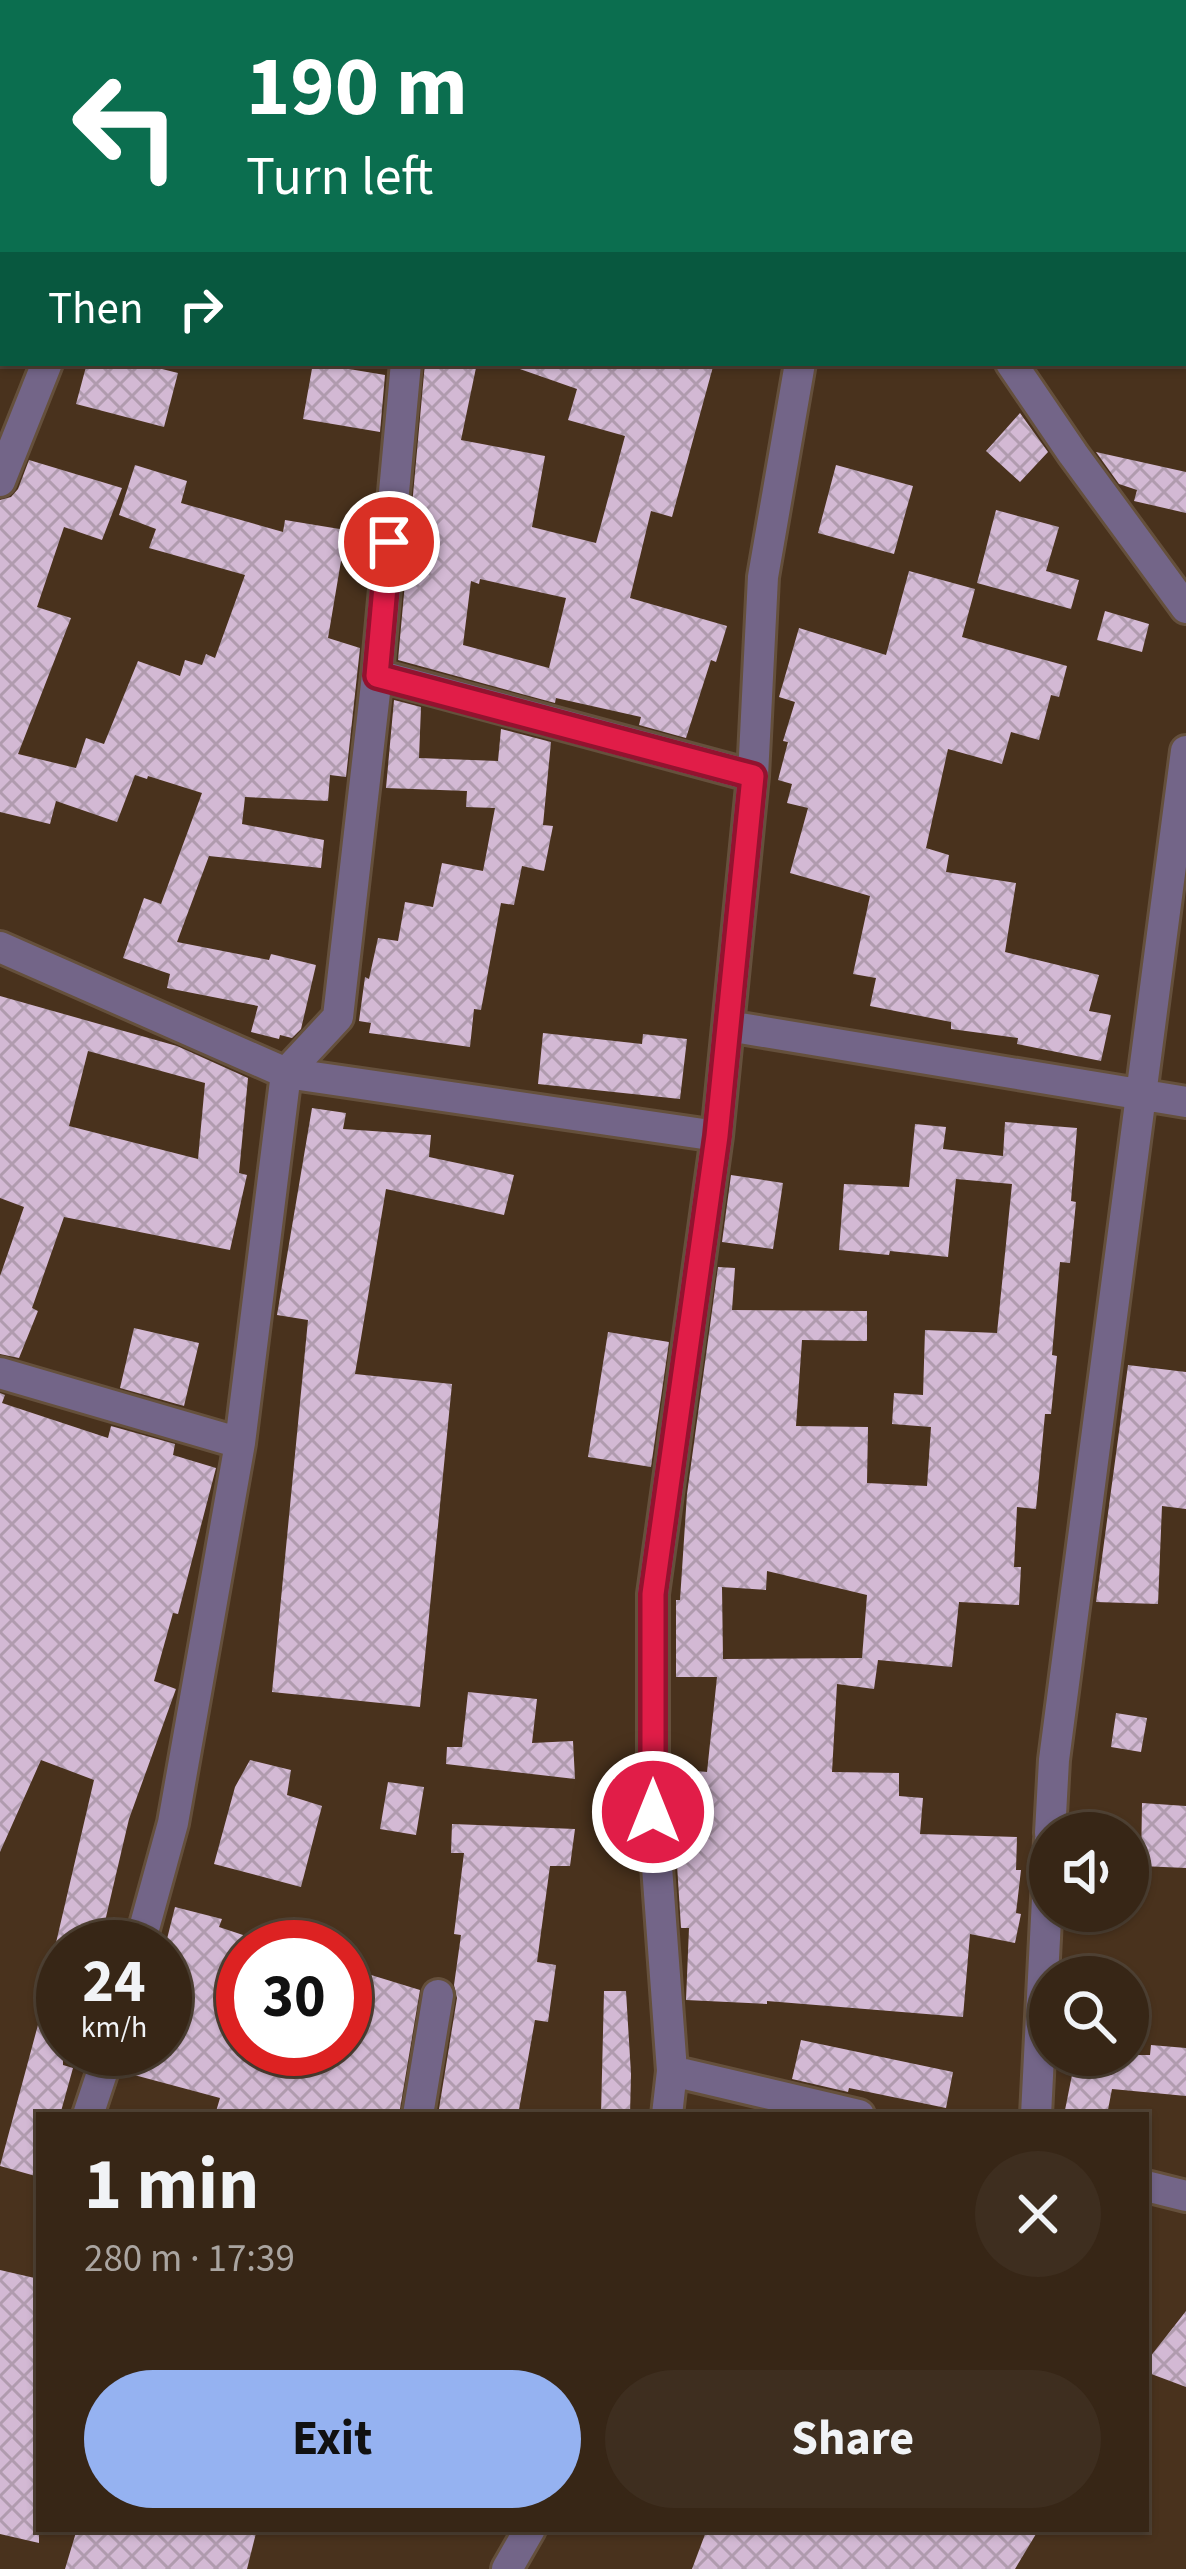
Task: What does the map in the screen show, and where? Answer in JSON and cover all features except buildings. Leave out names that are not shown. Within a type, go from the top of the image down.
[{"type":"street","points":[[0,481],[46,366]]},
{"type":"street","points":[[146,1920],[173,1823],[240,1443],[286,1073],[338,1017],[406,366]]},
{"type":"street","points":[[667,2112],[672,2071],[653,1812],[653,1594],[717,1136],[753,776],[763,577],[799,366]]},
{"type":"street","points":[[1013,366],[1186,608]]},
{"type":"street","points":[[377,676],[753,776]]},
{"type":"street","points":[[1052,1812],[1057,1738],[1186,751]]},
{"type":"street","points":[[0,946],[286,1073],[717,1136]]},
{"type":"street","points":[[728,1026],[1186,1102]]},
{"type":"street","points":[[0,1373],[240,1443]]},
{"type":"street","points":[[1036,2112],[1045,1932]]},
{"type":"street","points":[[418,2112],[438,1995]]},
{"type":"street","points":[[672,2071],[846,2112]]},
{"type":"street","points":[[89,2112],[101,2076]]},
{"type":"street","points":[[1149,2187],[1186,2196]]},
{"type":"street","points":[[507,2569],[528,2534]]},
{"type":"street","points":[[528,2534],[542,2569]]},
{"type":"route","points":[[389,542],[377,676],[753,776],[717,1136],[653,1594],[653,1812]]}]
